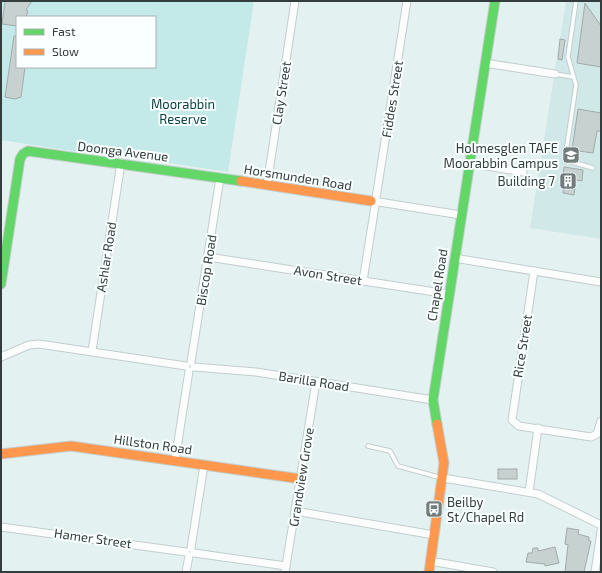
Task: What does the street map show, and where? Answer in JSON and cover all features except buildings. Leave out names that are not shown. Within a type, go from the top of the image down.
[{"type":"street","name":"Clay Street","points":[[267,185],[295,1]]},
{"type":"street","name":"Fiddes Street","points":[[363,281],[407,1]]},
{"type":"street","name":"Chapel Road","points":[[429,572],[443,478],[444,458],[434,415],[433,400],[494,1]]},
{"type":"street","points":[[485,63],[555,74]]},
{"type":"street","name":"Doonga Avenue","points":[[1,284],[20,159],[23,154],[31,151],[77,159],[121,163],[220,178]]},
{"type":"street","name":"Ashlar Road","points":[[92,351],[121,163]]},
{"type":"street","points":[[469,163],[523,172]]},
{"type":"street","name":"Horsmunden Road","points":[[220,178],[461,215]]},
{"type":"street","name":"Biscop Road","points":[[175,461],[220,178]]},
{"type":"street","name":"Avon Street","points":[[208,257],[448,294]]},
{"type":"street","points":[[454,258],[601,282]]},
{"type":"street","name":"Rice Street","points":[[534,271],[512,415],[513,422],[519,426],[538,428]]},
{"type":"street","name":"Barilla Road","points":[[1,357],[36,344],[190,366],[243,371],[433,400]]},
{"type":"street","name":"Grandview Grove","points":[[286,569],[316,382]]},
{"type":"street","points":[[528,492],[538,428],[591,437],[597,434],[601,421]]},
{"type":"street","name":"Hillston Road","points":[[1,454],[72,446],[301,479]]},
{"type":"street","points":[[186,572],[204,465]]},
{"type":"street","points":[[443,478],[541,495],[601,525]]},
{"type":"street","points":[[296,511],[434,535]]},
{"type":"street","name":"Hamer Street","points":[[1,526],[190,552],[286,569]]},
{"type":"street","points":[[595,572],[601,531]]},
{"type":"street","points":[[430,561],[493,572]]},
{"type":"lane","points":[[576,1],[568,57],[576,85],[566,152],[572,162],[593,168]]},
{"type":"lane","points":[[555,74],[573,77]]},
{"type":"lane","points":[[368,446],[390,451],[396,464],[402,468],[443,478]]},
{"type":"shaded area","name":"Holmesglen TAFE Moorabbin Campus","points":[[566,1],[601,1],[601,239],[530,228]]},
{"type":"green space","name":"Moorabbin Reserve","points":[[2,1],[254,1],[228,172],[98,152],[85,153],[1,140]]},
{"type":"traffic: fast","points":[[437,424],[433,400],[495,1]]},
{"type":"traffic: fast","points":[[1,284],[20,159],[23,154],[28,151],[241,181]]},
{"type":"traffic: slow","points":[[241,181],[371,201]]},
{"type":"traffic: slow","points":[[429,572],[444,463],[437,424]]},
{"type":"traffic: slow","points":[[1,454],[71,446],[301,479]]},
{"type":"place","name":"Holmesglen TAFE Moorabbin Campus","points":[[571,155]]},
{"type":"place","name":"Building 7","points":[[568,181]]},
{"type":"place","name":"Beilby St/Chapel Rd","points":[[434,509]]}]
